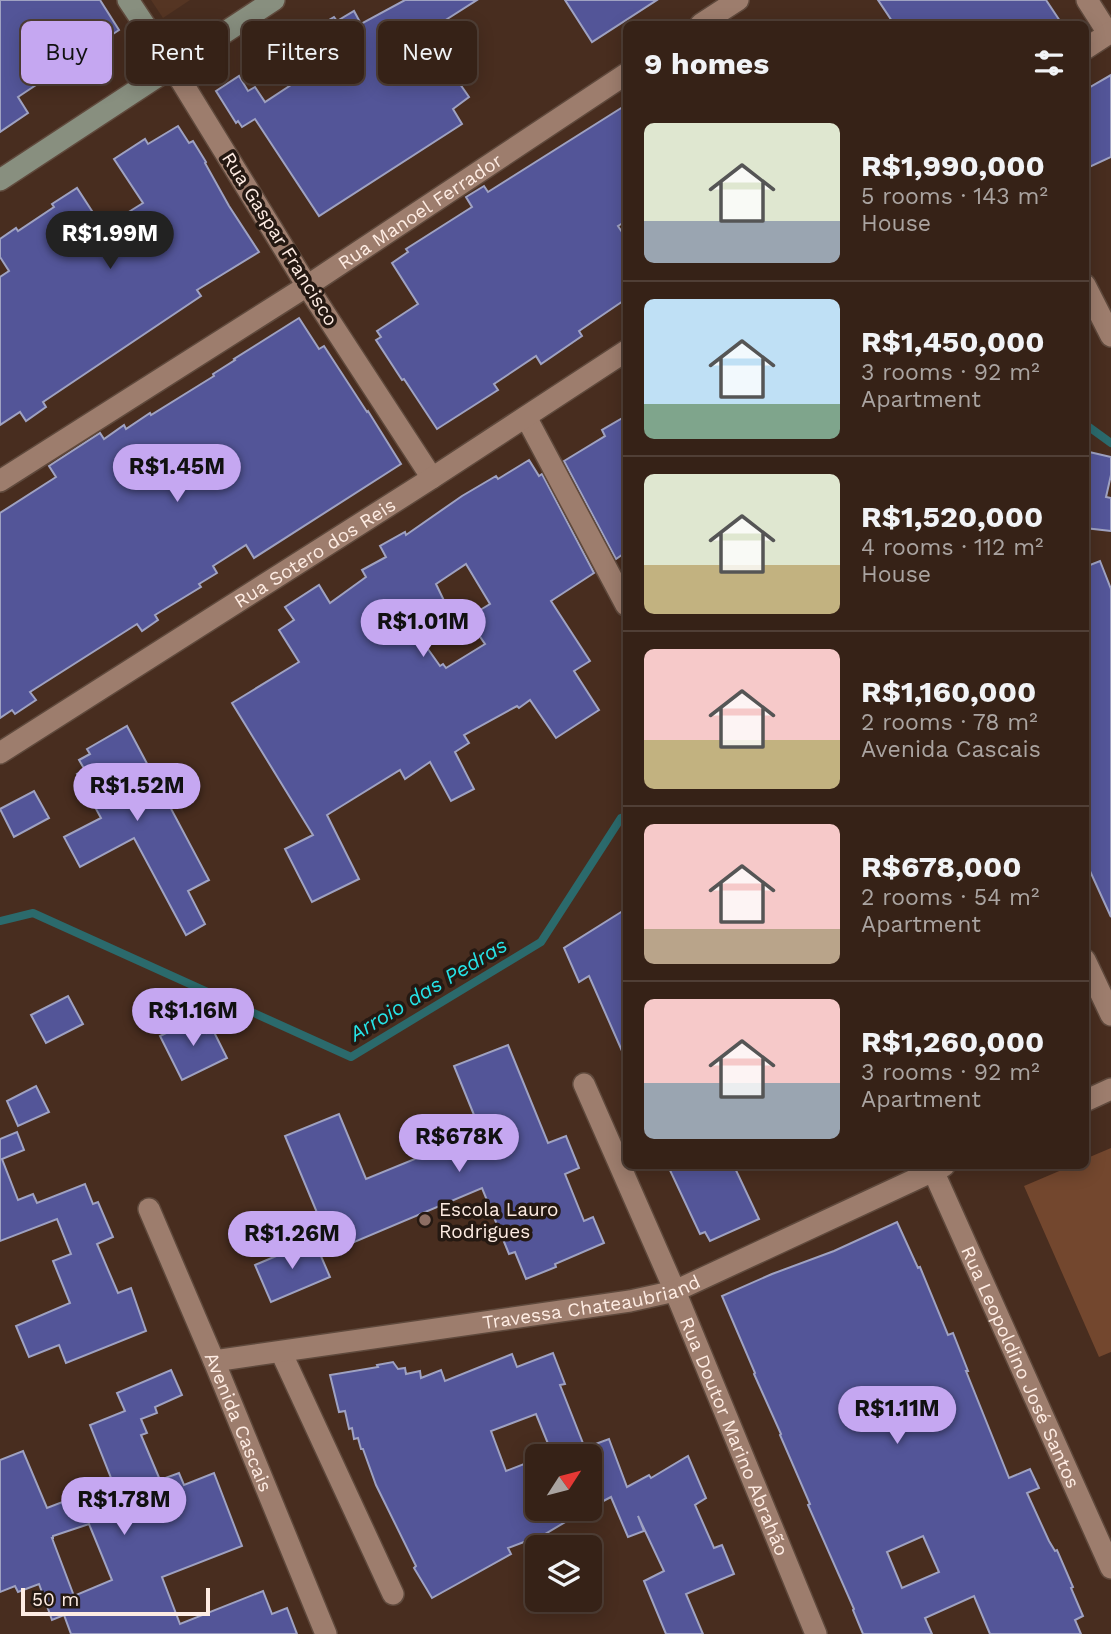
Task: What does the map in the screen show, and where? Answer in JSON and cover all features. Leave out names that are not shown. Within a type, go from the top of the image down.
[{"type":"street","name":"Rua Gaspar Francisco","points":[[128,0],[142,21]]},
{"type":"street","points":[[228,30],[274,0]]},
{"type":"street","points":[[706,21],[738,0]]},
{"type":"street","points":[[1087,0],[1110,33],[1089,46]]},
{"type":"street","name":"Rua Manoel Ferrador","points":[[0,481],[307,286],[623,76]]},
{"type":"street","points":[[0,180],[145,84]]},
{"type":"street","name":"Rua Gaspar Francisco","points":[[183,84],[307,286],[432,478]]},
{"type":"street","points":[[1089,293],[1111,336]]},
{"type":"street","name":"Rua Sotero dos Reis","points":[[0,753],[623,353]]},
{"type":"street","points":[[526,417],[623,599]]},
{"type":"street","points":[[1089,968],[1111,1015]]},
{"type":"street","name":"Rua Doutor Marino Abrahão","points":[[584,1084],[675,1291],[816,1634]]},
{"type":"street","points":[[1089,1099],[1111,1089]]},
{"type":"street","name":"Travessa Chateaubriand","points":[[215,1361],[630,1301],[675,1291],[932,1169]]},
{"type":"street","name":"Rua Leopoldino José Santos","points":[[937,1169],[1111,1568]]},
{"type":"street","name":"Avenida Cascais","points":[[149,1209],[215,1361],[326,1634]]},
{"type":"street","points":[[281,1352],[393,1594]]},
{"type":"shaded area","points":[[151,0],[190,0],[163,18]]},
{"type":"shaded area","points":[[1111,1148],[1111,1352],[1099,1357],[1024,1186],[1064,1169],[1089,1169],[1089,1157]]},
{"type":"building","points":[[0,0],[100,0],[119,30],[112,35],[112,21],[21,21],[21,84],[38,84],[18,97],[28,113],[0,132]]},
{"type":"building","points":[[405,0],[477,0],[444,21],[378,21],[378,84],[460,84],[469,97],[453,109],[462,124],[319,216],[255,119],[242,127],[238,121],[236,123],[216,91],[239,76],[248,91],[255,87],[265,102],[292,84],[364,84],[364,22]]},
{"type":"building","points":[[565,0],[657,0],[623,21],[592,42]]},
{"type":"building","points":[[878,0],[1046,0],[1060,21],[892,21]]},
{"type":"building","points":[[354,11],[359,21],[337,21]]},
{"type":"building","points":[[1111,75],[1111,157],[1089,167],[1089,88]]},
{"type":"building","points":[[623,107],[623,223],[618,226],[623,234],[623,301],[579,331],[582,336],[541,364],[536,356],[494,384],[498,390],[437,429],[376,340],[381,337],[377,331],[418,304],[392,263],[408,252],[406,249],[472,207],[466,197],[484,186],[488,192]]},
{"type":"building","points":[[178,126],[189,143],[193,141],[229,206],[259,252],[197,290],[201,296],[43,402],[46,407],[26,421],[20,412],[0,425],[0,277],[9,271],[0,257],[0,239],[16,228],[18,231],[77,188],[103,228],[143,203],[114,159],[145,139],[148,144]]},
{"type":"building","points":[[299,318],[319,349],[324,346],[401,464],[254,558],[246,545],[213,566],[217,573],[199,584],[201,587],[155,615],[158,620],[142,631],[137,624],[30,692],[36,700],[15,714],[12,710],[0,718],[0,513],[56,477],[49,466],[100,433],[104,439],[124,425],[126,429],[150,413],[151,415]]},
{"type":"building","points":[[623,418],[623,554],[616,559],[564,461],[605,436],[602,430]]},
{"type":"building","points":[[1089,452],[1111,457],[1111,475],[1106,497],[1111,498],[1111,531],[1089,528]]},
{"type":"building","points":[[529,460],[539,476],[542,474],[594,573],[551,601],[590,661],[574,671],[599,710],[556,738],[530,700],[464,735],[469,743],[455,752],[474,789],[451,801],[430,762],[405,779],[400,770],[327,815],[359,879],[312,902],[285,849],[313,835],[232,703],[299,662],[279,630],[294,620],[285,607],[319,585],[330,603],[366,577],[362,570],[386,557],[380,546],[405,532],[406,535],[496,476],[498,479]],"holes":[[[466,564],[490,604],[467,618],[485,644],[446,668],[443,664],[440,666],[418,635],[451,615],[436,584]]]},
{"type":"building","points":[[1100,561],[1111,589],[1111,917],[1089,871],[1089,565]]},
{"type":"building","points":[[127,726],[209,880],[188,891],[205,924],[186,935],[134,838],[80,867],[64,837],[101,818],[77,774],[85,770],[79,760],[90,754],[87,749]]},
{"type":"building","points":[[34,791],[49,818],[14,837],[0,809]]},
{"type":"building","points":[[623,911],[623,1053],[589,976],[579,982],[564,948]]},
{"type":"building","points":[[68,996],[83,1024],[46,1043],[31,1015]]},
{"type":"building","points":[[199,1017],[207,1033],[213,1030],[227,1058],[182,1080],[160,1036]]},
{"type":"building","points":[[508,1045],[548,1143],[566,1136],[579,1168],[565,1174],[584,1221],[593,1217],[604,1243],[526,1279],[515,1252],[509,1254],[482,1188],[333,1251],[285,1136],[339,1114],[366,1179],[481,1132],[454,1066]]},
{"type":"building","points":[[36,1086],[49,1112],[18,1126],[7,1101]]},
{"type":"building","points":[[17,1132],[24,1150],[2,1159],[18,1200],[33,1194],[37,1203],[85,1184],[93,1204],[98,1202],[113,1237],[97,1244],[118,1293],[131,1288],[146,1331],[66,1363],[59,1345],[29,1357],[16,1326],[70,1303],[53,1261],[71,1254],[57,1219],[0,1241],[0,1139]]},
{"type":"building","points":[[669,1169],[735,1169],[759,1219],[710,1241],[705,1232],[700,1234]]},
{"type":"building","points":[[897,1222],[918,1268],[920,1267],[948,1335],[953,1333],[1009,1478],[1030,1469],[1039,1488],[1027,1493],[1073,1587],[1071,1588],[1083,1616],[1075,1620],[1081,1634],[990,1634],[974,1596],[925,1618],[932,1634],[863,1634],[722,1296],[834,1251]],"holes":[[[923,1536],[939,1572],[902,1588],[887,1552]]]},
{"type":"building","points":[[314,1240],[330,1277],[271,1302],[255,1265]]},
{"type":"building","points":[[553,1353],[565,1384],[560,1385],[583,1444],[548,1444],[536,1414],[491,1431],[506,1471],[525,1464],[525,1521],[567,1521],[542,1535],[525,1535],[525,1542],[508,1548],[511,1554],[432,1598],[414,1568],[416,1566],[376,1485],[358,1438],[354,1439],[352,1428],[349,1429],[345,1411],[339,1412],[330,1375],[393,1362],[398,1369],[405,1368],[406,1374],[420,1371],[421,1378],[441,1370],[445,1381],[512,1354],[517,1367]]},
{"type":"building","points":[[171,1370],[182,1395],[155,1407],[157,1413],[141,1419],[147,1433],[141,1435],[160,1480],[179,1473],[184,1485],[214,1473],[242,1546],[162,1577],[180,1624],[263,1591],[272,1614],[287,1608],[297,1634],[71,1634],[64,1615],[52,1620],[39,1584],[18,1592],[15,1586],[0,1592],[0,1460],[23,1451],[47,1508],[78,1496],[80,1501],[115,1488],[90,1425],[125,1411],[117,1393]],"holes":[[[89,1524],[112,1580],[74,1596],[53,1536]]]},
{"type":"building","points":[[609,1439],[627,1487],[649,1475],[651,1478],[688,1456],[706,1498],[695,1505],[714,1548],[722,1545],[734,1574],[686,1594],[703,1634],[666,1634],[644,1581],[664,1571],[638,1516],[644,1531],[628,1537],[611,1497],[602,1502],[602,1444],[595,1444]]},
{"type":"waterway","name":"Arroio das Pedras","points":[[1089,427],[1111,443]]},
{"type":"waterway","name":"Arroio das Pedras","points":[[0,921],[33,913],[351,1057],[541,942],[623,817]]},
{"type":"place","name":"Escola Lauro Rodrigues","points":[[425,1220]]}]
